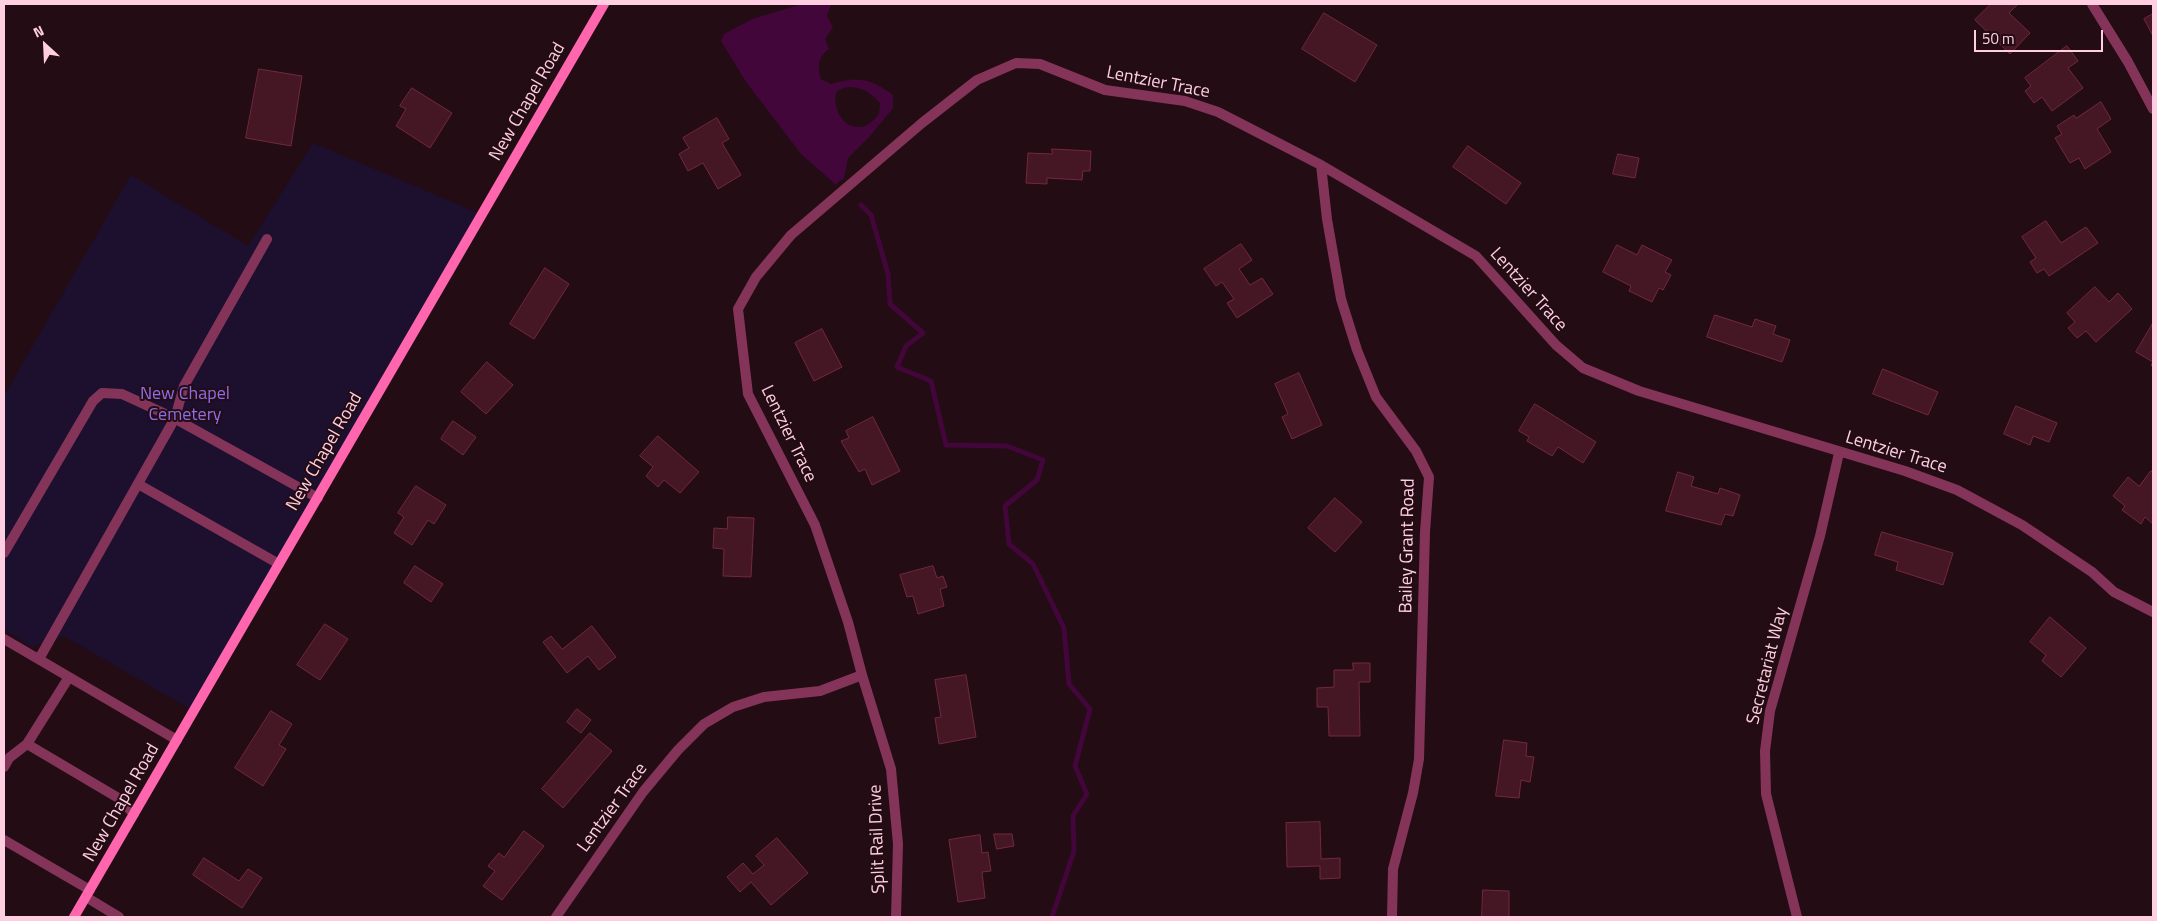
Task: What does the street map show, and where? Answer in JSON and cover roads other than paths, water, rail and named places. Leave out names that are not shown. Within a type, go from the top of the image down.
[{"type":"street","name":"New Chapel Road","points":[[74,917],[604,4]]},
{"type":"street","points":[[2092,4],[2128,62],[2153,108]]},
{"type":"street","name":"Lentzier Trace","points":[[556,917],[643,792],[678,750],[704,724],[733,707],[764,697],[820,691],[862,675],[848,622],[815,525],[748,394],[738,309],[756,277],[791,235],[922,123],[977,80],[1016,63],[1040,64],[1105,90],[1185,101],[1218,112],[1321,165],[1457,243],[1476,256],[1556,345],[1583,368],[1640,391],[1839,453],[1905,471],[1957,490],[2022,525],[2078,562],[2114,592],[2153,612]]},
{"type":"street","name":"Bailey Grant Road","points":[[1321,165],[1327,219],[1341,299],[1358,350],[1376,396],[1416,450],[1429,477],[1424,532],[1419,759],[1413,793],[1392,869],[1392,917]]},
{"type":"street","points":[[39,659],[175,418],[184,386],[267,239]]},
{"type":"street","points":[[4,552],[93,401],[102,393],[122,394],[175,418],[318,498]]},
{"type":"street","name":"Secretariat Way","points":[[1798,917],[1766,794],[1765,751],[1770,711],[1820,536],[1839,453]]},
{"type":"street","points":[[138,484],[279,564]]},
{"type":"street","points":[[4,638],[177,740]]},
{"type":"street","name":"Split Rail Drive","points":[[862,675],[891,769],[898,844],[896,917]]},
{"type":"street","points":[[4,767],[9,758],[27,744],[70,677]]},
{"type":"street","points":[[27,744],[120,799],[134,814]]},
{"type":"street","points":[[4,840],[88,894],[119,917]]},
{"type":"waterway","points":[[861,205],[871,215],[888,274],[890,304],[923,333],[906,346],[897,367],[931,381],[946,445],[1007,446],[1043,460],[1037,480],[1005,506],[1009,544],[1033,564],[1064,628],[1069,684],[1090,709],[1075,766],[1087,794],[1073,816],[1074,851],[1052,917]]},
{"type":"park label","name":"New Chapel Cemetery","points":[[185,405]]}]
